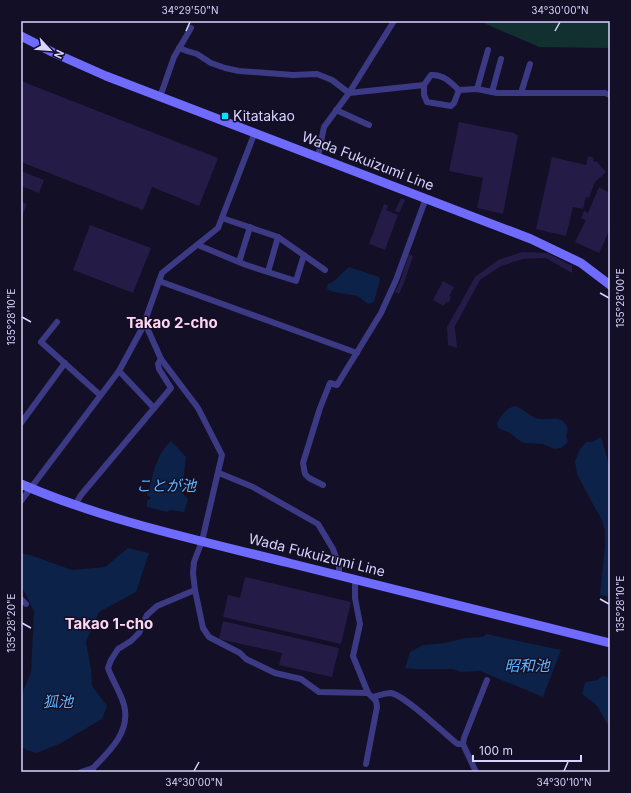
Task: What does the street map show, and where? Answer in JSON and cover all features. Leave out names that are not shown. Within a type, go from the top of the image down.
[{"type":"main road","name":"Wada Fukuizumi Line","points":[[21,36],[52,52],[106,76],[531,239],[581,264],[610,285]]},
{"type":"main road","name":"Wada Fukuizumi Line","points":[[21,484],[75,505],[202,541],[610,643]]},
{"type":"street","points":[[318,157],[324,127],[349,93],[394,21]]},
{"type":"street","points":[[160,97],[174,57],[191,28]]},
{"type":"street","points":[[179,48],[193,52],[211,63],[240,71],[293,75],[316,74],[332,80],[349,93],[424,85]]},
{"type":"street","points":[[477,88],[488,50]]},
{"type":"street","points":[[492,92],[501,59]]},
{"type":"street","points":[[521,93],[530,64]]},
{"type":"street","points":[[459,90],[454,103],[451,106],[426,102],[424,95],[424,85],[430,75],[438,75],[448,80],[459,90],[477,88],[492,92],[606,93],[610,95]]},
{"type":"street","points":[[336,110],[369,125]]},
{"type":"street","points":[[21,501],[119,371],[145,323],[162,273],[218,228],[255,132]]},
{"type":"street","points":[[323,485],[309,478],[305,474],[303,463],[320,408],[330,383],[337,385],[384,307],[396,280],[426,198]]},
{"type":"street","points":[[222,218],[278,237],[325,270]]},
{"type":"street","points":[[239,262],[250,227]]},
{"type":"street","points":[[268,272],[278,237]]},
{"type":"street","points":[[198,245],[239,262],[296,281],[304,255]]},
{"type":"street","points":[[159,281],[357,353]]},
{"type":"street","points":[[57,322],[41,342],[100,395]]},
{"type":"street","points":[[145,323],[162,359],[198,408],[222,455],[202,541],[194,562],[193,574],[195,590],[203,628],[210,637],[240,653],[246,659],[267,670],[301,679],[319,692],[370,695],[391,693],[397,695],[418,710],[455,742],[458,744],[463,744]]},
{"type":"street","points":[[75,505],[81,495],[171,388],[159,369],[158,364],[162,359]]},
{"type":"street","points":[[21,423],[65,363]]},
{"type":"street","points":[[119,371],[154,408]]},
{"type":"street","points":[[219,473],[253,487],[318,524],[333,549],[339,565],[339,575]]},
{"type":"street","points":[[355,579],[355,598],[360,624],[353,656],[370,695],[376,701],[377,707],[366,764]]},
{"type":"street","points":[[81,772],[93,770],[112,748],[123,730],[125,719],[124,705],[108,668],[111,660],[118,650],[132,641],[139,633],[147,615],[157,606],[195,590]]},
{"type":"street","points":[[21,599],[26,604]]},
{"type":"street","points":[[476,772],[463,744],[487,680]]},
{"type":"green space","points":[[479,21],[610,21],[610,50],[607,48],[539,47]]},
{"type":"water","points":[[349,267],[379,277],[380,280],[374,302],[368,304],[358,296],[334,292],[327,289],[328,284],[333,282]]},
{"type":"water","points":[[516,406],[535,418],[561,420],[567,427],[568,432],[566,436],[568,442],[561,448],[554,449],[543,444],[524,443],[510,433],[498,428],[497,423],[503,414],[510,408]]},
{"type":"water","points":[[601,437],[610,464],[610,597],[600,595],[605,546],[605,530],[601,518],[577,474],[575,461],[580,449],[586,442],[592,442]]},
{"type":"water","name":"ことが池","points":[[171,441],[186,457],[182,490],[183,494],[188,499],[184,512],[170,510],[167,512],[147,507],[147,501],[151,498],[147,494],[155,467],[163,451]]},
{"type":"water","name":"狐池","points":[[128,548],[149,553],[136,592],[99,612],[86,642],[91,669],[92,686],[107,706],[102,719],[61,743],[37,753],[26,750],[21,746],[21,697],[31,672],[34,611],[21,585],[21,553],[72,570],[105,567]]},
{"type":"water","name":"昭和池","points":[[486,634],[561,650],[543,697],[480,671],[461,672],[453,669],[405,668],[410,652],[423,645],[445,643],[465,638],[483,637]]},
{"type":"water","points":[[602,676],[610,677],[610,729],[598,707],[582,694],[585,682],[598,680]]},
{"type":"building","points":[[21,81],[218,158],[199,206],[152,187],[143,210],[21,162]]},
{"type":"building","points":[[459,122],[514,133],[518,136],[503,214],[477,208],[483,178],[449,171]]},
{"type":"building","points":[[588,156],[594,158],[593,161],[597,162],[606,172],[595,182],[589,198],[586,197],[583,209],[573,207],[566,236],[536,229],[552,157],[586,165]]},
{"type":"building","points":[[21,171],[44,180],[39,193],[21,186]]},
{"type":"building","points":[[599,187],[610,193],[610,229],[599,253],[575,242],[586,220],[581,218],[584,211],[588,213]]},
{"type":"building","points":[[401,198],[405,200],[399,213],[395,211]]},
{"type":"building","points":[[21,202],[27,204],[21,218]]},
{"type":"building","points":[[384,204],[388,206],[386,210],[398,215],[385,250],[369,244]]},
{"type":"building","points":[[90,225],[151,248],[133,293],[73,270]]},
{"type":"building","points":[[522,252],[548,253],[572,266],[572,273],[546,258],[523,259],[501,266],[480,280],[454,328],[457,348],[448,345],[447,327],[475,277],[498,260]]},
{"type":"building","points":[[409,254],[413,256],[399,294],[395,292],[400,282]]},
{"type":"building","points":[[443,281],[454,287],[449,296],[451,297],[448,303],[446,302],[444,306],[433,300]]},
{"type":"building","points":[[245,577],[351,602],[341,644],[223,617],[228,595],[240,598]]},
{"type":"building","points":[[223,621],[339,648],[332,677],[279,665],[282,653],[219,639]]},
{"type":"place","name":"Kitatakao","points":[[225,116]]},
{"type":"district","name":"Takao 2-cho","points":[[172,323]]},
{"type":"district","name":"Takao 1-cho","points":[[109,624]]}]
